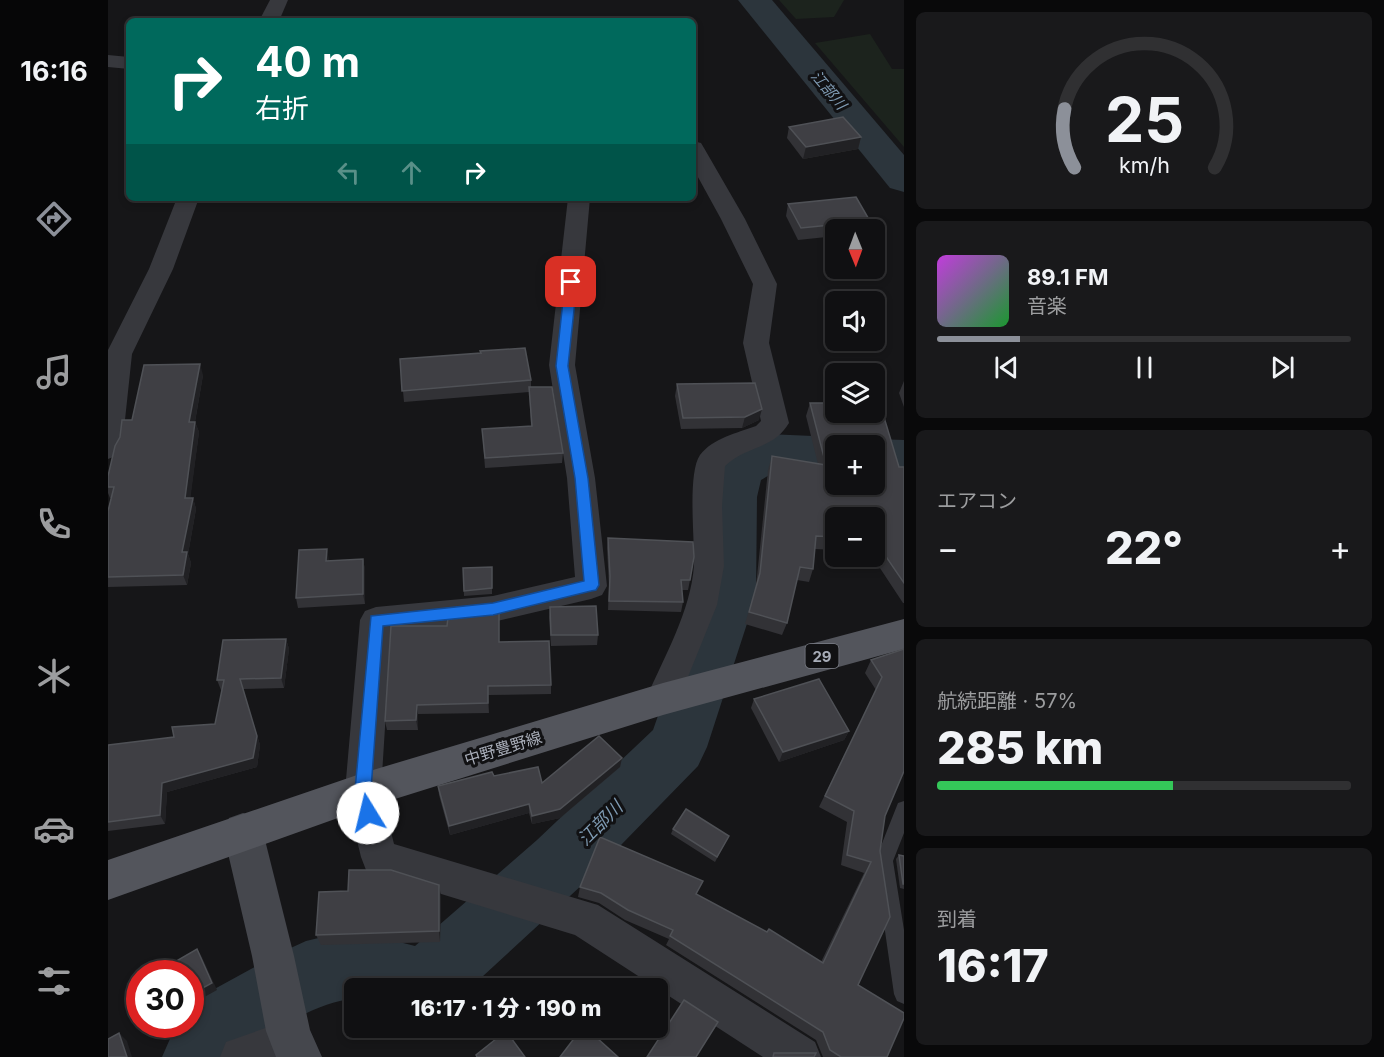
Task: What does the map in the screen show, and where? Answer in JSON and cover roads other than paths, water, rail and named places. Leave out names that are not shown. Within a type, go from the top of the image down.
[{"type":"main road","name":"中野豊野線","points":[[108,880],[363,790],[663,699],[904,634]]},
{"type":"street","points":[[270,18],[279,0]]},
{"type":"street","points":[[108,62],[126,63]]},
{"type":"street","points":[[663,699],[701,605],[709,566],[707,506],[711,462],[726,448],[766,434],[775,423],[756,344],[765,284],[733,219],[696,152]]},
{"type":"street","points":[[108,448],[119,354],[161,268],[187,201]]},
{"type":"street","points":[[579,201],[562,366],[581,478],[591,585],[493,609],[376,620],[363,790],[378,857],[584,919],[800,1057]]},
{"type":"street","points":[[241,1057],[292,1042],[243,832]]},
{"type":"lane","points":[[904,809],[884,861],[904,994]]},
{"type":"waterway","name":"江部川","points":[[754,0],[904,180]]},
{"type":"waterway","name":"江部川","points":[[198,1057],[234,1017],[306,976],[352,964],[425,983],[560,862],[677,747],[728,596],[731,497],[738,469],[767,453],[825,456]]},
{"type":"waterway","name":"江部川","points":[[885,458],[904,459]]}]
